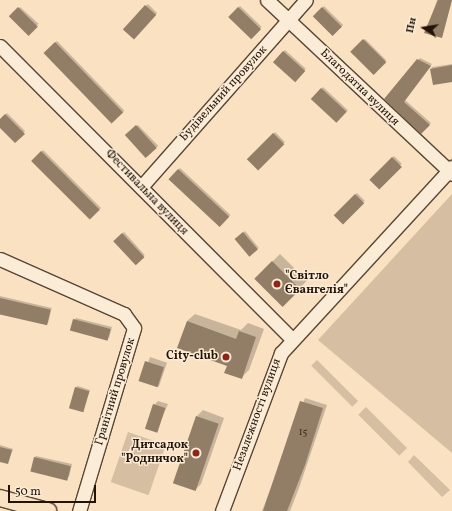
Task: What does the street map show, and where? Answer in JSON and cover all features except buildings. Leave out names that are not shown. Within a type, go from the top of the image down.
[{"type":"main road","points":[[0,498],[48,511]]},
{"type":"street","name":"Благодатна вулиця","points":[[267,0],[450,171]]},
{"type":"street","name":"Будівельний провулок","points":[[141,187],[289,22],[306,0]]},
{"type":"street","name":"Фестивальна вулиця","points":[[0,46],[292,340]]},
{"type":"street","name":"Незалежності вулиця","points":[[222,511],[281,353],[450,171]]},
{"type":"street","name":"Гранітний провулок","points":[[0,259],[124,314],[134,328],[79,511]]},
{"type":"shaded area","points":[[452,194],[452,453],[318,340]]},
{"type":"shaded area","points":[[317,360],[358,401],[352,407],[311,366]]},
{"type":"shaded area","points":[[366,407],[407,448],[399,456],[358,415]]},
{"type":"shaded area","points":[[128,432],[166,445],[149,495],[111,482]]},
{"type":"shaded area","points":[[414,455],[450,490],[442,497],[408,462]]},
{"type":"place","name":"\"Світло Євангелія\"","points":[[277,284]]},
{"type":"place","name":"City-club","points":[[226,357]]},
{"type":"place","name":"Дитсадок \"Родничок\"","points":[[196,453]]}]
